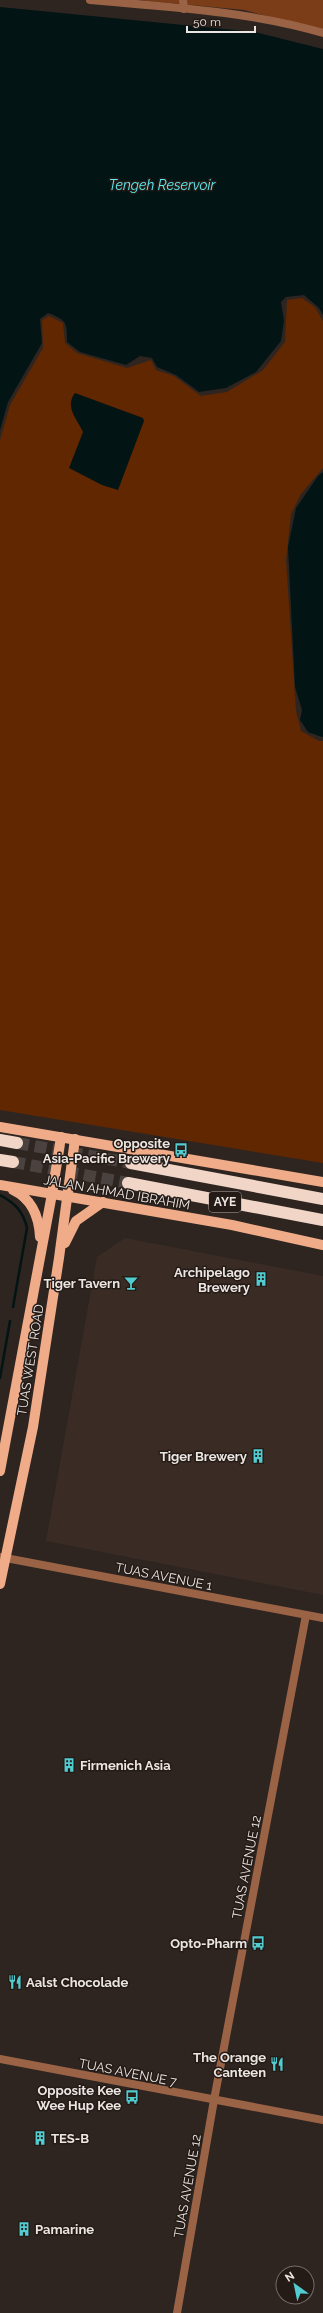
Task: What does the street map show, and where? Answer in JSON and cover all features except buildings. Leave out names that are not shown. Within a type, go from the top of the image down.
[{"type":"highway","points":[[0,1140],[17,1143]]},
{"type":"highway","points":[[0,1160],[13,1162]]},
{"type":"highway","name":"AYE","points":[[131,1163],[323,1199]]},
{"type":"highway","name":"AYE","points":[[128,1183],[323,1220]]},
{"type":"main road","points":[[0,1127],[323,1182]]},
{"type":"main road","name":"TUAS WEST ROAD","points":[[0,1471],[41,1255],[61,1137]]},
{"type":"main road","name":"TUAS WEST ROAD","points":[[0,1584],[2,1558],[33,1426],[59,1258],[66,1196],[75,1139]]},
{"type":"main road","points":[[1,1185],[21,1194],[32,1206],[39,1228],[41,1255]]},
{"type":"main road","name":"JALAN AHMAD IBRAHIM","points":[[1,1185],[232,1225],[323,1245]]},
{"type":"main road","points":[[59,1258],[71,1227],[76,1221],[103,1202]]},
{"type":"street","points":[[90,0],[183,4],[300,27],[323,33]]},
{"type":"street","name":"TUAS AVENUE 1","points":[[2,1558],[323,1618]]},
{"type":"street","name":"TUAS AVENUE 12","points":[[177,2313],[214,2100],[306,1615]]},
{"type":"street","name":"TUAS AVENUE 7","points":[[0,2059],[323,2120]]},
{"type":"shaded area","points":[[138,0],[323,0],[323,31],[244,10]]},
{"type":"shaded area","points":[[302,298],[315,307],[323,321],[323,468],[301,494],[291,514],[286,560],[296,711],[301,731],[319,741],[323,741],[323,1163],[0,1110],[0,440],[10,405],[43,348],[42,320],[49,316],[63,323],[65,343],[77,353],[127,368],[151,360],[156,370],[174,376],[201,396],[227,392],[263,370],[285,342],[287,300]]},
{"type":"shaded area","points":[[125,1238],[323,1276],[323,1595],[46,1541],[97,1257]]},
{"type":"water","name":"Tengeh Reservoir","points":[[0,7],[255,32],[323,49],[323,315],[319,308],[304,295],[286,297],[281,302],[284,321],[281,341],[256,372],[226,388],[199,392],[176,375],[157,367],[152,358],[140,356],[126,365],[80,352],[67,342],[67,330],[65,323],[59,318],[48,313],[40,319],[42,343],[8,402],[0,430]]},
{"type":"water","points":[[75,393],[143,418],[144,421],[118,490],[102,485],[69,468],[83,432],[71,408],[72,398]]},
{"type":"water","points":[[323,472],[322,737],[308,732],[300,720],[302,710],[295,687],[288,547],[296,508],[318,476]]},
{"type":"waterway","points":[[0,1195],[18,1208],[27,1228],[13,1307]]},
{"type":"waterway","points":[[0,1378],[10,1321]]},
{"type":"tunnel","points":[[17,1143],[131,1163]]},
{"type":"tunnel","points":[[13,1162],[128,1183]]},
{"type":"place","name":"Opposite Asia-Pacific Brewery","points":[[181,1150]]},
{"type":"place","name":"Archipelago Brewery","points":[[261,1279]]},
{"type":"place","name":"Tiger Tavern","points":[[131,1283]]},
{"type":"place","name":"Tiger Brewery","points":[[258,1456]]},
{"type":"place","name":"Firmenich Asia","points":[[69,1765]]},
{"type":"place","name":"Opto-Pharm","points":[[258,1943]]},
{"type":"place","name":"Aalst Chocolade","points":[[15,1982]]},
{"type":"place","name":"The Orange Canteen","points":[[277,2064]]},
{"type":"place","name":"Opposite Kee Wee Hup Kee","points":[[132,2097]]},
{"type":"place","name":"TES-B","points":[[40,2138]]},
{"type":"place","name":"Pamarine","points":[[24,2229]]}]
